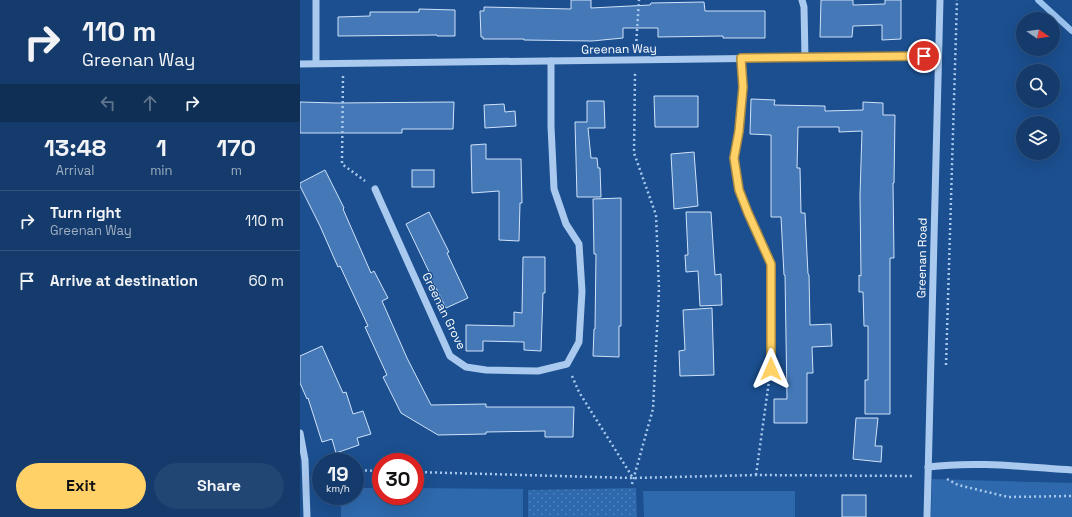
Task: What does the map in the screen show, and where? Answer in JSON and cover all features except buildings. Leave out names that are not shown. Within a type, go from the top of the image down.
[{"type":"street","points":[[316,0],[316,63]]},
{"type":"street","points":[[802,0],[804,8],[805,58]]},
{"type":"street","name":"Greenan Road","points":[[927,517],[940,0]]},
{"type":"street","name":"Greenan Way","points":[[300,64],[938,56]]},
{"type":"street","points":[[741,58],[743,87],[739,131],[734,158],[739,190],[771,264],[771,369]]},
{"type":"street","points":[[551,61],[551,126],[554,189],[566,224],[579,244],[582,291],[579,342],[567,364]]},
{"type":"street","name":"Greenan Grove","points":[[375,189],[450,356],[466,367],[486,370],[538,371],[567,364]]},
{"type":"street","points":[[300,433],[305,460],[307,517]]},
{"type":"street","points":[[928,467],[974,464],[1072,470]]},
{"type":"path","points":[[632,484],[653,410],[659,289],[656,215],[634,153],[635,59],[638,0]]},
{"type":"path","points":[[946,372],[957,0]]},
{"type":"path","points":[[343,63],[342,164],[375,189]]},
{"type":"path","points":[[567,364],[579,392],[633,478]]},
{"type":"path","points":[[756,475],[771,369]]},
{"type":"path","points":[[941,466],[946,478],[958,485],[1008,497],[1072,496]]},
{"type":"path","points":[[424,472],[633,478],[756,475],[928,476]]},
{"type":"shaded area","points":[[932,479],[1072,483],[1072,517],[931,517]]},
{"type":"shaded area","points":[[364,488],[372,488],[372,505],[424,505],[424,488],[523,489],[523,517],[341,517],[341,505],[364,505]]},
{"type":"shaded area","points":[[636,488],[637,517],[528,517],[528,490]]},
{"type":"shaded area","points":[[643,491],[795,491],[795,517],[644,517]]},
{"type":"waterway","points":[[1038,0],[1072,31]]},
{"type":"route","points":[[771,369],[771,264],[739,190],[734,158],[739,131],[743,87],[741,58],[924,56]]}]
